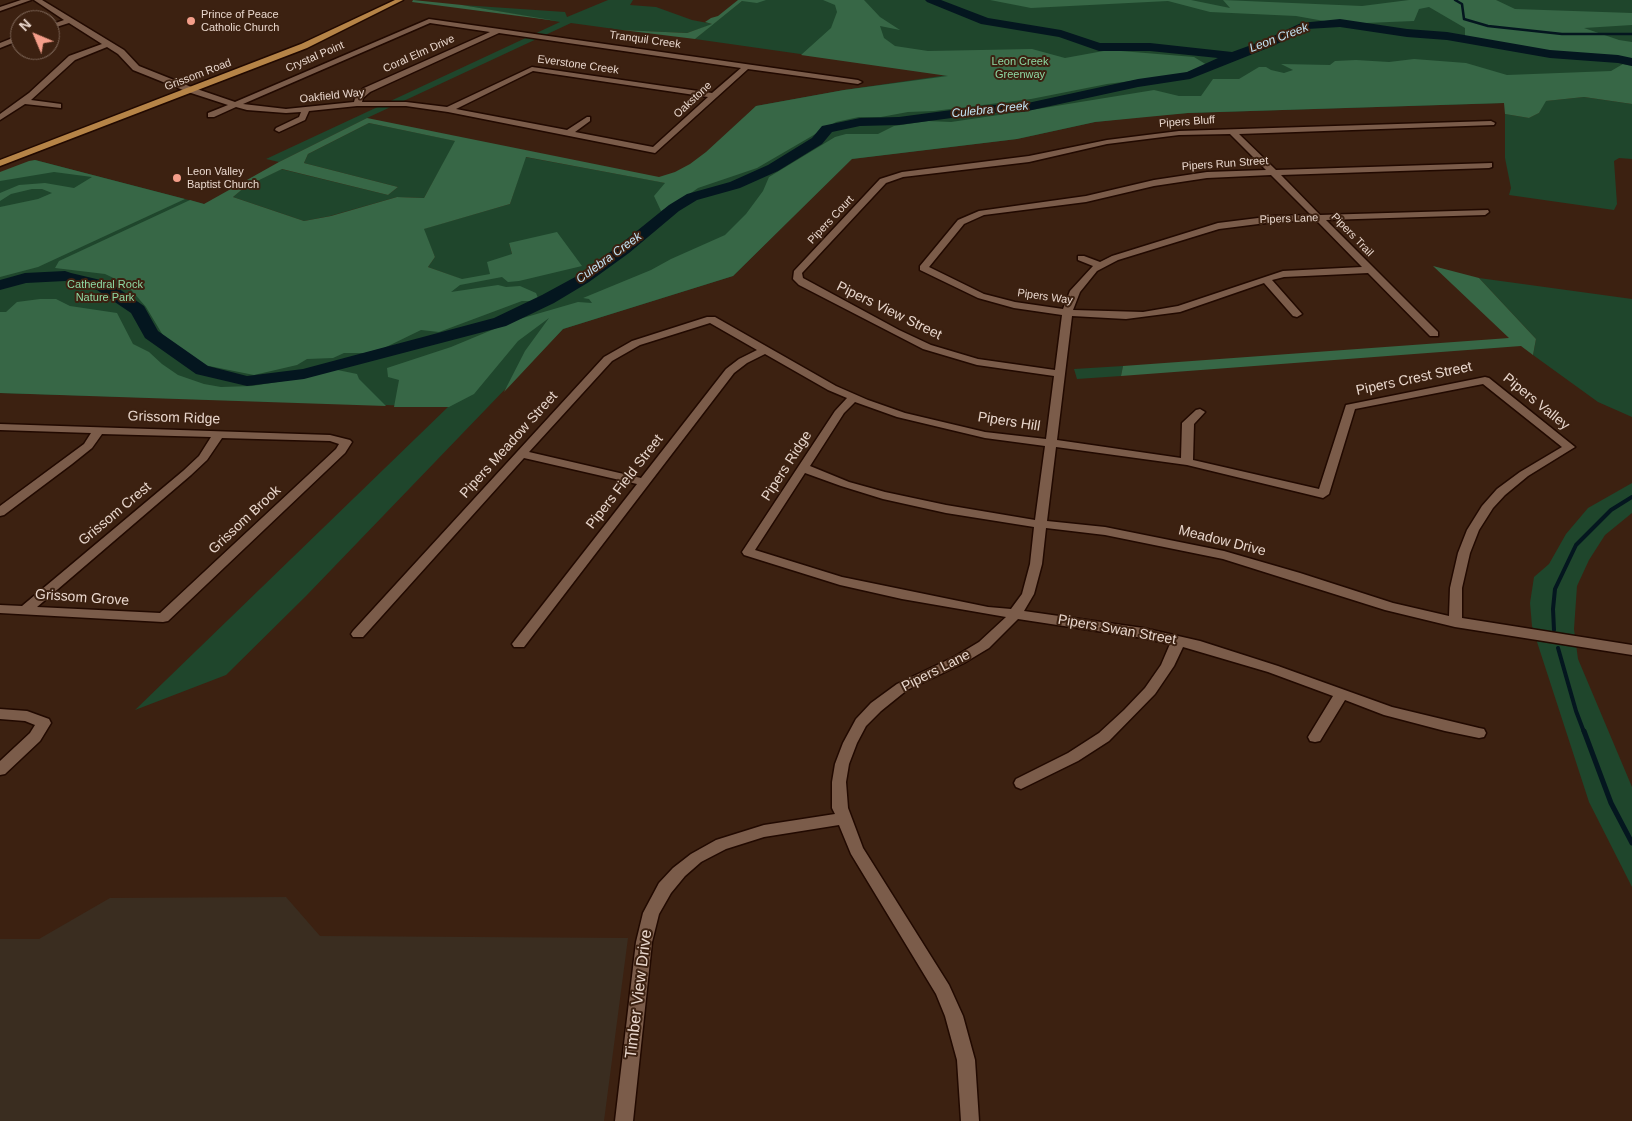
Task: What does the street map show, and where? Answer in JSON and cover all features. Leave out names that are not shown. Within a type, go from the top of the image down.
[{"type":"main road","name":"Grissom Road","points":[[0,163],[325,37],[400,0]]},
{"type":"street","points":[[0,9],[28,0]]},
{"type":"street","name":"Oakfield Way","points":[[37,0],[121,52],[136,68],[233,105],[264,111],[306,110],[357,104],[406,104],[448,110],[655,150]]},
{"type":"street","points":[[60,24],[70,20]]},
{"type":"street","name":"Tranquil Creek","points":[[429,21],[858,82]]},
{"type":"street","name":"Crystal Point","points":[[211,114],[429,21]]},
{"type":"street","name":"Coral Elm Drive","points":[[357,104],[359,97],[367,90],[498,31]]},
{"type":"street","points":[[0,118],[24,101],[72,58],[108,44]]},
{"type":"street","name":"Oakstone","points":[[655,150],[747,66]]},
{"type":"street","name":"Everstone Creek","points":[[448,110],[532,69],[714,96]]},
{"type":"street","points":[[24,101],[58,106]]},
{"type":"street","points":[[279,130],[302,118],[306,110]]},
{"type":"street","points":[[567,134],[587,119]]},
{"type":"street","name":"Pipers Bluff","points":[[888,180],[902,175],[1029,159],[1107,142],[1140,137],[1232,131],[1491,123]]},
{"type":"street","name":"Pipers Trail","points":[[1232,131],[1434,334]]},
{"type":"street","name":"Pipers Run Street","points":[[923,268],[961,222],[966,218],[982,213],[1086,199],[1178,178],[1273,172],[1489,165]]},
{"type":"street","name":"Pipers Court","points":[[798,280],[797,273],[884,181],[888,180]]},
{"type":"street","name":"Pipers Lane","points":[[970,1121],[966,1060],[954,1016],[943,990],[860,857],[844,819],[839,792],[842,764],[855,733],[884,700],[902,687],[977,650],[998,634],[1016,614],[1028,594],[1033,580],[1041,524],[1067,313],[1070,301],[1080,283],[1100,265],[1129,252],[1218,226],[1274,219],[1485,212]]},
{"type":"street","points":[[1081,258],[1100,265]]},
{"type":"street","name":"Pipers Way","points":[[923,268],[968,290],[1026,308],[1067,313],[1126,316],[1170,311],[1283,274],[1370,270]]},
{"type":"street","points":[[1266,279],[1297,314]]},
{"type":"street","name":"Pipers View Street","points":[[798,280],[927,347],[994,365],[1059,374]]},
{"type":"street","points":[[1170,311],[1178,318]]},
{"type":"street","name":"Pipers Hill","points":[[711,319],[832,388],[853,398],[901,415],[985,435],[1187,462],[1323,494]]},
{"type":"street","name":"Pipers Meadow Street","points":[[358,634],[603,364],[614,355],[636,344],[711,319]]},
{"type":"street","name":"Pipers Field Street","points":[[519,644],[730,371],[765,350]]},
{"type":"street","name":"Pipers Valley","points":[[1455,623],[1456,588],[1464,553],[1473,530],[1488,506],[1501,492],[1524,474],[1569,447],[1485,380]]},
{"type":"street","name":"Pipers Crest Street","points":[[1323,494],[1350,407],[1485,380]]},
{"type":"street","name":"Pipers Ridge","points":[[748,552],[840,411],[853,398]]},
{"type":"street","points":[[1187,462],[1188,423],[1200,412]]},
{"type":"street","name":"Grissom Ridge","points":[[0,427],[330,438],[346,442]]},
{"type":"street","points":[[0,512],[88,446],[99,430]]},
{"type":"street","name":"Grissom Crest","points":[[25,610],[187,473],[202,458],[218,434]]},
{"type":"street","name":"Grissom Brook","points":[[163,618],[341,451],[346,442]]},
{"type":"street","points":[[521,454],[645,482]]},
{"type":"street","name":"Meadow Drive","points":[[803,468],[845,484],[883,495],[946,509],[1114,533],[1210,552],[1296,576],[1390,608],[1455,623],[1632,650]]},
{"type":"street","name":"Pipers Swan Street","points":[[748,552],[840,580],[893,593],[988,611],[1143,633],[1200,646],[1408,716],[1479,733]]},
{"type":"street","name":"Grissom Grove","points":[[0,608],[163,618]]},
{"type":"street","points":[[1021,783],[1074,757],[1104,737],[1150,691],[1167,666],[1178,642]]},
{"type":"street","points":[[1315,737],[1341,695]]},
{"type":"street","points":[[0,714],[26,716],[44,723],[35,737],[0,770]]},
{"type":"street","name":"Timber View Drive","points":[[624,1121],[644,942],[652,913],[665,888],[696,858],[726,842],[764,831],[844,819]]},
{"type":"shaded area","points":[[286,897],[320,936],[628,938],[604,1121],[0,1121],[0,939],[39,939],[110,898]]},
{"type":"green space","points":[[413,0],[462,5],[557,21],[412,2]]},
{"type":"green space","points":[[608,0],[633,0],[630,5],[656,7],[692,20],[713,24],[743,0],[1632,0],[1632,94],[1548,93],[1504,103],[1188,113],[1095,122],[1017,139],[851,159],[733,276],[563,329],[306,596],[226,675],[135,710],[448,407],[0,393],[0,174],[35,160],[204,204],[461,279],[428,267],[435,257],[423,229],[510,204],[525,157],[666,183],[655,196],[659,205],[756,106],[844,90],[948,75],[695,39],[711,25],[687,33],[622,30],[571,23],[367,118],[279,162],[266,159],[560,22],[462,5],[565,12],[567,17]],"holes":[[[509,243],[573,255],[512,254]]]},
{"type":"green space","points":[[738,0],[766,0],[757,3],[742,1],[695,39],[622,30],[687,33],[712,24],[705,22],[718,16]]},
{"type":"green space","name":"Leon Creek Greenway","points":[[823,0],[864,0],[880,17],[900,30],[880,26],[884,38],[895,46],[928,51],[1032,49],[1065,58],[1109,50],[1194,57],[1207,65],[1179,75],[1107,84],[1031,99],[934,111],[908,112],[881,117],[859,117],[836,122],[757,168],[698,188],[661,211],[654,196],[665,183],[526,157],[510,204],[424,229],[435,257],[428,267],[462,279],[490,274],[487,262],[512,254],[509,243],[557,232],[582,266],[519,281],[508,282],[502,277],[460,285],[451,292],[498,285],[506,287],[520,286],[536,293],[538,298],[532,301],[522,301],[439,332],[421,330],[384,348],[365,353],[344,353],[333,358],[307,359],[297,365],[254,375],[199,364],[164,337],[146,307],[126,284],[105,274],[55,268],[59,261],[190,200],[204,204],[279,162],[367,118],[659,177],[675,172],[690,164],[706,152],[756,106],[844,90],[948,76],[801,55],[831,28],[837,12],[835,5]],"holes":[[[369,123],[455,141],[424,198],[397,197],[331,216],[304,221],[233,197],[245,187],[282,169],[388,195],[398,187],[304,163],[308,154]]]},
{"type":"green space","points":[[990,0],[1191,0],[1230,8],[1223,0],[1362,6],[1409,0],[1496,0],[1515,9],[1632,13],[1632,25],[1584,28],[1619,40],[1632,42],[1632,59],[1493,47],[1465,36],[1465,28],[1429,7],[1419,9],[1414,21],[1341,24],[1296,16],[1210,12],[1168,1],[1031,8]]},
{"type":"green space","points":[[1414,59],[1466,63],[1507,75],[1611,71],[1623,64],[1632,66],[1632,104],[1584,97],[1546,101],[1539,113],[1529,118],[1505,114],[1504,103],[1188,113],[1095,122],[1017,139],[852,159],[733,276],[563,329],[504,392],[525,351],[549,318],[518,341],[474,394],[449,407],[394,407],[399,380],[388,377],[387,368],[451,347],[516,320],[578,302],[592,303],[589,299],[583,298],[651,270],[725,235],[746,214],[763,191],[769,177],[835,137],[846,134],[878,134],[894,126],[928,121],[951,122],[1154,90],[1179,96],[1201,96],[1213,79],[1239,79],[1259,67],[1266,67],[1284,73],[1293,70],[1281,64],[1330,65],[1335,61],[1389,62]]},
{"type":"green space","points":[[1584,97],[1632,104],[1632,159],[1619,158],[1614,161],[1617,204],[1614,210],[1509,195],[1511,188],[1505,158],[1505,114],[1529,118],[1539,113],[1545,101]]},
{"type":"green space","points":[[369,123],[456,141],[424,198],[397,197],[330,216],[304,221],[233,197],[245,187],[281,169],[388,195],[398,187],[304,163],[308,154]]},
{"type":"green space","points":[[35,160],[185,199],[38,267],[0,277],[0,207],[38,199],[52,193],[42,189],[32,189],[11,194],[0,201],[0,193],[19,185],[45,183],[74,188],[92,177],[54,172],[0,181],[0,172]]},
{"type":"green space","points":[[1433,266],[1479,278],[1536,339],[1533,355],[1521,346],[1121,376],[1123,366],[1509,338]]},
{"type":"green space","points":[[1479,278],[1632,299],[1632,417],[1598,402],[1533,355],[1536,339]]},
{"type":"green space","points":[[56,299],[70,306],[117,313],[133,344],[149,352],[178,375],[204,384],[221,387],[252,386],[290,380],[323,367],[357,374],[359,379],[386,406],[0,393],[0,312],[6,312],[17,302]]},
{"type":"green space","points":[[1123,366],[1121,376],[1077,379],[1074,369]]},
{"type":"green space","points":[[1632,483],[1632,513],[1605,535],[1589,560],[1577,586],[1574,629],[1578,659],[1632,787],[1632,887],[1589,802],[1532,626],[1530,603],[1534,577],[1549,564],[1566,534],[1588,508]]},
{"type":"waterway","name":"Leon Creek","points":[[931,0],[985,21],[1061,34],[1099,47],[1150,47],[1233,56]]},
{"type":"waterway","points":[[1455,0],[1462,4],[1464,19],[1488,26],[1562,34],[1632,34]]},
{"type":"waterway","name":"Leon Creek","points":[[1233,56],[1269,43],[1305,26],[1340,23],[1407,33],[1447,36],[1550,54],[1618,59],[1632,62]]},
{"type":"waterway","name":"Culebra Creek","points":[[0,285],[25,278],[65,276],[103,286],[138,310],[151,334],[202,370],[247,381],[304,374],[500,322],[548,299],[583,279],[623,250],[674,208],[692,197],[735,185],[773,168],[817,141],[827,129],[860,122],[899,121],[989,109],[1023,108],[1138,83],[1190,75],[1233,56]]},
{"type":"waterway","points":[[1554,630],[1553,609],[1555,589],[1576,545],[1611,510],[1632,497]]},
{"type":"waterway","points":[[1558,648],[1584,732]]},
{"type":"waterway","points":[[1584,731],[1611,803],[1632,843]]},
{"type":"place","name":"Prince of Peace Catholic Church","points":[[191,21]]},
{"type":"place","name":"Leon Valley Baptist Church","points":[[177,178]]},
{"type":"park label","name":"Cathedral Rock Nature Park","points":[[105,291]]}]
